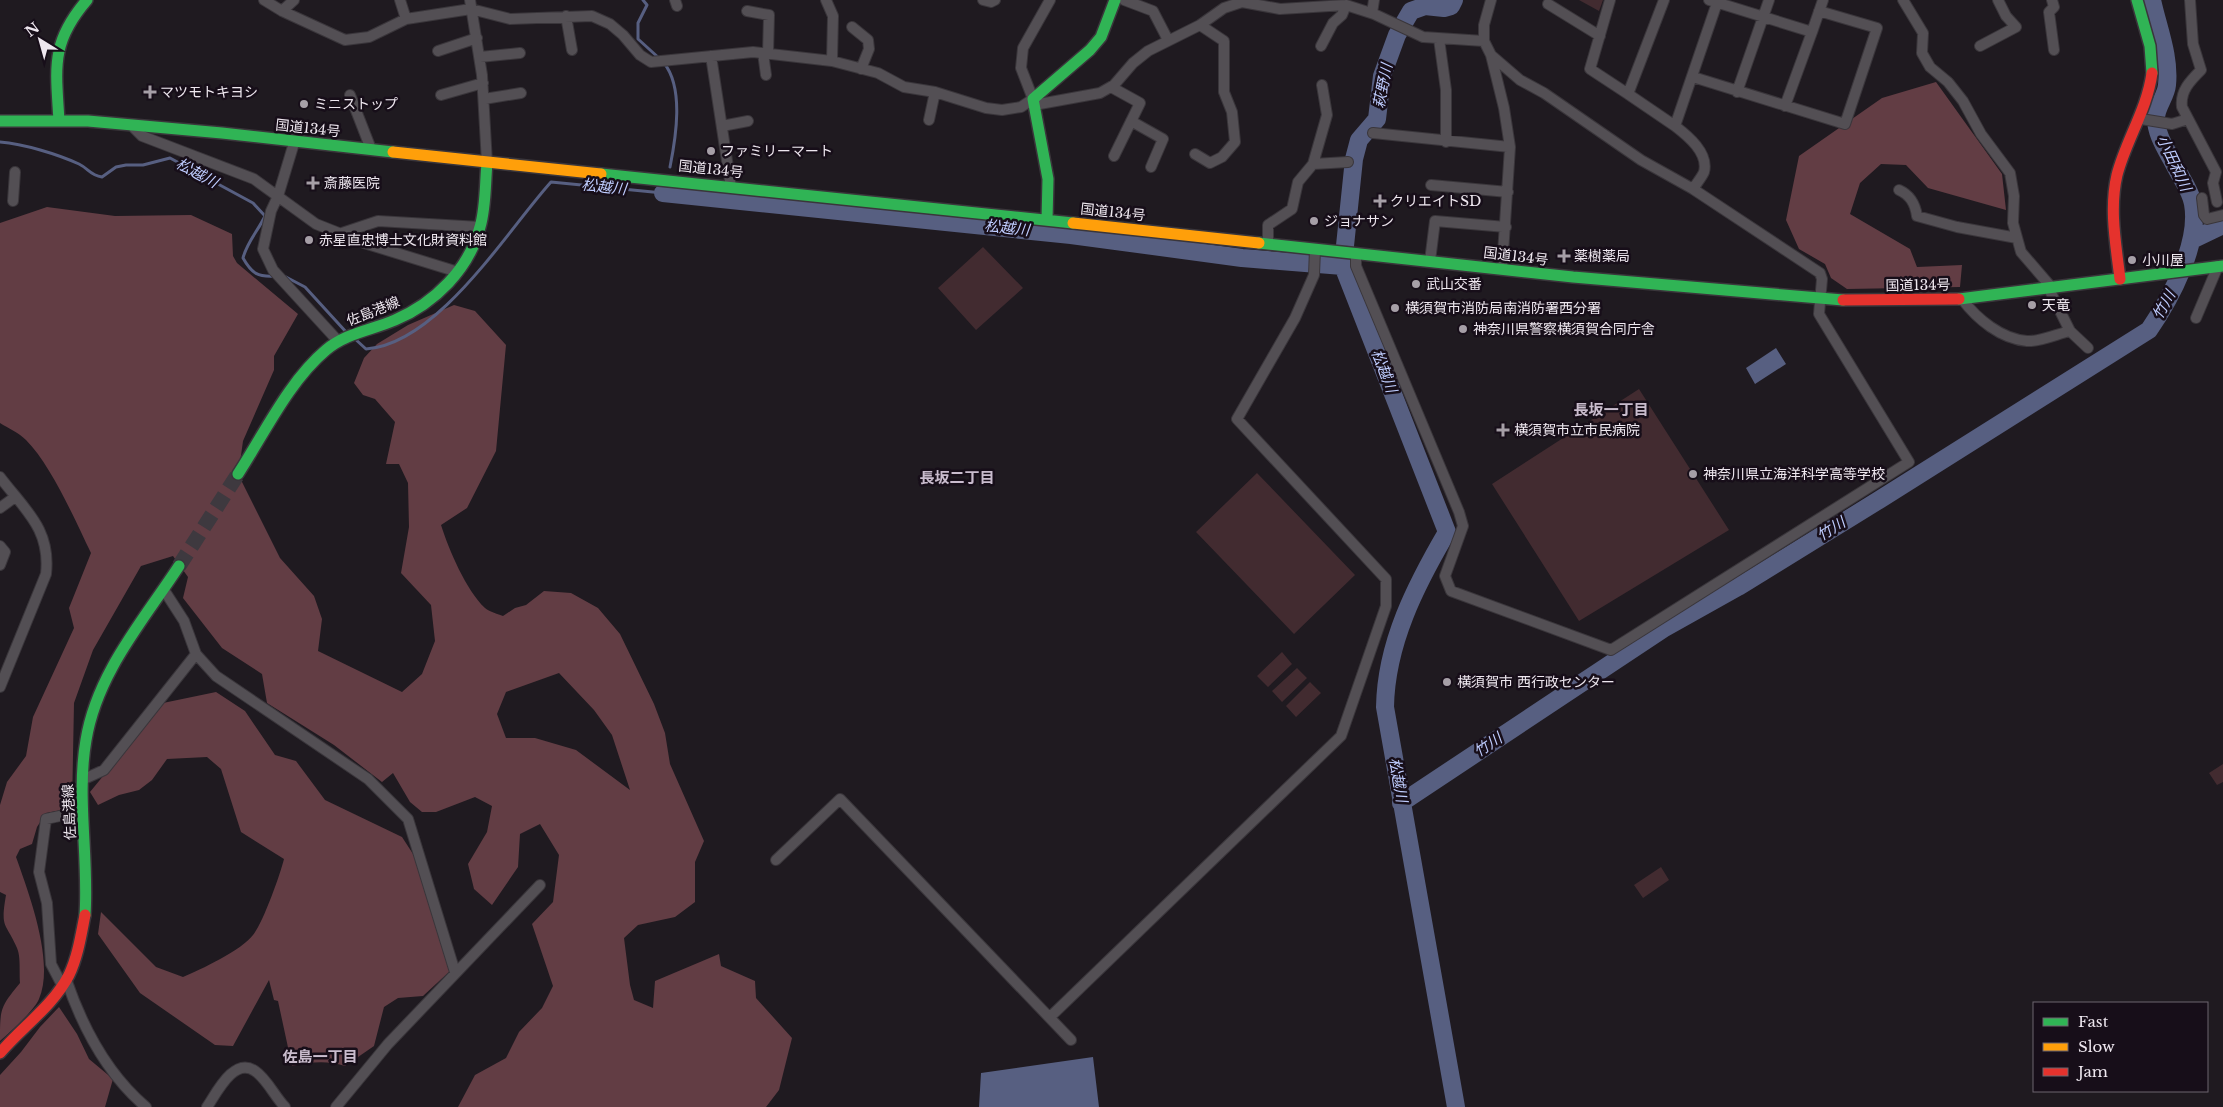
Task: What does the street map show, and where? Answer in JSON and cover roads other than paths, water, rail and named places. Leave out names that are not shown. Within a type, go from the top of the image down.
[{"type":"main road","points":[[59,121],[57,54],[61,35],[70,19],[87,0]]},
{"type":"main road","points":[[1047,220],[1048,179],[1034,102],[1102,37],[1115,0]]},
{"type":"main road","points":[[2120,279],[2115,231],[2115,192],[2122,160],[2150,93],[2154,70],[2149,35],[2137,0]]},
{"type":"main road","name":"国道134号","points":[[0,121],[88,121],[222,133],[487,163],[731,186],[1502,269],[1820,300],[1922,301],[1962,299],[2221,266]]},
{"type":"main road","name":"佐島港線","points":[[238,474],[292,387],[311,365],[340,341],[363,330],[395,320],[422,306],[447,286],[472,249],[480,227],[487,163]]},
{"type":"main road","name":"佐島港線","points":[[0,1053],[33,1020],[64,982],[85,924],[88,873],[82,780],[87,735],[100,692],[114,664],[179,566]]},
{"type":"street","points":[[264,0],[282,11],[345,40],[369,37],[406,19],[471,5],[510,19],[592,16],[610,24],[640,54],[651,62],[753,52],[832,61],[878,74],[904,87],[935,92],[986,108],[1002,110],[1021,107],[1034,102],[1100,93],[1111,87],[1133,62],[1168,40],[1200,24],[1224,8],[1242,2],[1280,9],[1346,5],[1372,13],[1423,37],[1484,41]]},
{"type":"street","points":[[282,11],[294,0]]},
{"type":"street","points":[[400,0],[406,19]]},
{"type":"street","points":[[826,0],[833,16],[832,61]]},
{"type":"street","points":[[983,0],[991,2],[995,0]]},
{"type":"street","points":[[1034,102],[1021,68],[1023,48],[1050,0]]},
{"type":"street","points":[[1124,0],[1154,11],[1168,40]]},
{"type":"street","points":[[1372,13],[1374,0]]},
{"type":"street","points":[[1491,0],[1484,25],[1484,41],[1492,55],[1504,108],[1510,147],[1502,269]]},
{"type":"street","points":[[1610,0],[1590,69],[1675,126],[1698,146],[1703,160],[1704,171],[1693,189]]},
{"type":"street","points":[[1628,94],[1664,0]]},
{"type":"street","points":[[1737,92],[1768,0]]},
{"type":"street","points":[[1786,106],[1823,0]]},
{"type":"street","points":[[1903,0],[1923,33],[1922,53],[1930,67],[1948,82],[1963,101],[1981,134],[2010,173],[2014,196],[2013,224],[2021,252],[2051,289],[2070,331],[2088,348]]},
{"type":"street","points":[[1980,46],[2016,27],[2006,16],[1998,0]]},
{"type":"street","points":[[2052,0],[2054,7],[2049,12],[2054,50]]},
{"type":"street","points":[[2190,0],[2193,44],[2201,70],[2188,83],[2181,100],[2188,119],[2216,172],[2213,182],[2217,202]]},
{"type":"street","points":[[1675,126],[1693,77],[1715,1],[1812,32]]},
{"type":"street","points":[[1548,4],[1600,36]]},
{"type":"street","points":[[471,5],[483,83],[487,163]]},
{"type":"street","points":[[1322,46],[1333,23],[1342,15],[1346,5]]},
{"type":"street","points":[[747,11],[769,15],[765,54],[766,75]]},
{"type":"street","points":[[1693,77],[1845,124],[1877,28],[1819,11]]},
{"type":"street","points":[[566,16],[572,50]]},
{"type":"street","points":[[1195,154],[1210,163],[1222,157],[1235,142],[1232,112],[1224,92],[1224,41],[1200,24]]},
{"type":"street","points":[[852,27],[868,40],[869,49],[861,69]]},
{"type":"street","points":[[438,51],[477,38]]},
{"type":"street","points":[[1439,39],[1446,90],[1446,142]]},
{"type":"street","points":[[480,57],[520,53]]},
{"type":"street","points":[[1348,252],[1356,266],[1459,512],[1463,526],[1453,548],[1445,576],[1451,591],[1611,650],[1909,462],[1819,314],[1822,279],[1820,273],[1693,189],[1641,160],[1544,93],[1520,80],[1492,55]]},
{"type":"street","points":[[710,56],[731,186]]},
{"type":"street","points":[[441,95],[483,83]]},
{"type":"street","points":[[1268,243],[1268,225],[1292,210],[1298,182],[1313,164],[1327,115],[1322,85]]},
{"type":"street","points":[[1111,87],[1140,103],[1114,156]]},
{"type":"street","points":[[929,120],[935,92]]},
{"type":"street","points":[[484,98],[521,93]]},
{"type":"street","points":[[350,95],[371,149]]},
{"type":"street","points":[[2140,118],[2172,124],[2188,119]]},
{"type":"street","points":[[722,126],[748,121]]},
{"type":"street","points":[[1131,121],[1163,139],[1151,167]]},
{"type":"street","points":[[132,125],[142,136],[254,179],[316,224],[364,243],[458,272]]},
{"type":"street","points":[[1373,134],[1510,147]]},
{"type":"street","points":[[294,142],[278,196],[271,211],[263,250],[273,270],[340,341]]},
{"type":"street","points":[[1313,164],[1348,162]]},
{"type":"street","points":[[14,202],[15,172]]},
{"type":"street","points":[[1431,185],[1508,192]]},
{"type":"street","points":[[1899,190],[1908,194],[1914,204],[1917,216],[1957,227],[2017,238]]},
{"type":"street","points":[[2202,198],[2204,215],[2207,219],[2223,214]]},
{"type":"street","points":[[342,233],[378,221],[480,227]]},
{"type":"street","points":[[1430,261],[1435,221],[1506,227]]},
{"type":"street","points":[[1050,1017],[1341,736],[1386,606],[1386,579],[1237,419],[1295,318],[1314,275],[1315,249]]},
{"type":"street","points":[[2196,318],[2221,266]]},
{"type":"street","points":[[1962,299],[1973,313],[2006,335],[2027,341],[2070,331]]},
{"type":"street","points":[[0,477],[41,533],[45,541],[48,558],[46,574],[4,667],[0,686]]},
{"type":"street","points":[[0,508],[15,497]]},
{"type":"street","points":[[0,546],[5,552],[0,565]]},
{"type":"street","points":[[164,590],[184,621],[196,654],[216,676],[368,778],[408,819],[455,972]]},
{"type":"street","points":[[82,780],[104,770],[196,654]]},
{"type":"street","points":[[776,860],[840,799],[1071,1040]]},
{"type":"street","points":[[83,811],[46,819],[39,872],[47,903],[50,964],[64,982],[87,1031],[126,1086],[146,1107]]},
{"type":"street","points":[[336,1107],[388,1044],[422,1011],[455,972],[540,885]]},
{"type":"street","points":[[207,1107],[224,1080],[232,1072],[242,1068],[254,1070],[286,1107]]},
{"type":"water","points":[[1776,348],[1786,364],[1755,384],[1746,368]]},
{"type":"water","points":[[1093,1057],[1099,1107],[979,1107],[981,1073]]},
{"type":"waterway","points":[[643,0],[647,5],[638,23],[638,39],[660,59]]},
{"type":"waterway","name":"萩野川","points":[[1343,265],[1354,159],[1359,140],[1377,119],[1382,76],[1397,35],[1411,11],[1425,6],[1444,8],[1451,6],[1454,0]]},
{"type":"waterway","name":"竹川","points":[[1401,803],[1663,629],[1738,587],[2149,330],[2182,270],[2188,253],[2194,219],[2190,194],[2162,143],[2156,123],[2157,113],[2167,85],[2167,63],[2152,0]]},
{"type":"waterway","points":[[664,63],[670,73],[674,86],[677,113],[670,167]]},
{"type":"waterway","name":"松越川","points":[[0,142],[30,147],[61,157],[79,164],[102,177],[116,167],[143,165],[170,158],[253,203],[265,216],[247,247],[243,258],[249,268],[256,273],[264,276],[275,276]]},
{"type":"waterway","name":"松越川","points":[[354,338],[366,349],[393,342],[419,328],[469,282],[551,182],[663,193],[664,189]]},
{"type":"waterway","name":"松越川","points":[[663,193],[1071,235],[1242,258],[1343,266],[1447,532],[1424,573],[1397,637],[1387,683],[1385,707],[1456,1107]]},
{"type":"waterway","name":"竹川","points":[[2192,240],[2223,225]]},
{"type":"waterway","name":"松越川","points":[[284,276],[305,287],[347,333]]},
{"type":"tunnel","points":[[179,566],[238,474]]},
{"type":"place","name":"マツモトキヨシ","points":[[150,92]]},
{"type":"place","name":"ミニストップ","points":[[304,104]]},
{"type":"place","name":"ファミリーマート","points":[[711,151]]},
{"type":"place","name":"斎藤医院","points":[[313,183]]},
{"type":"place","name":"クリエイトSD","points":[[1380,201]]},
{"type":"place","name":"ジョナサン","points":[[1314,221]]},
{"type":"place","name":"赤星直忠博士文化財資料館","points":[[309,240]]},
{"type":"place","name":"薬樹薬局","points":[[1564,256]]},
{"type":"place","name":"小川屋","points":[[2132,260]]},
{"type":"place","name":"武山交番","points":[[1416,284]]},
{"type":"place","name":"天竜","points":[[2032,305]]},
{"type":"place","name":"横須賀市消防局南消防署西分署","points":[[1395,308]]},
{"type":"place","name":"神奈川県警察横須賀合同庁舎","points":[[1463,329]]},
{"type":"place","name":"横須賀市立市民病院","points":[[1503,430]]},
{"type":"place","name":"神奈川県立海洋科学高等学校","points":[[1693,474]]},
{"type":"place","name":"横須賀市 西行政センター","points":[[1447,682]]},
{"type":"district","name":"長坂一丁目","points":[[1611,410]]},
{"type":"district","name":"長坂二丁目","points":[[957,478]]},
{"type":"district","name":"佐島一丁目","points":[[320,1057]]},
{"type":"water label","name":"小田和川","points":[[2174,163]]}]
